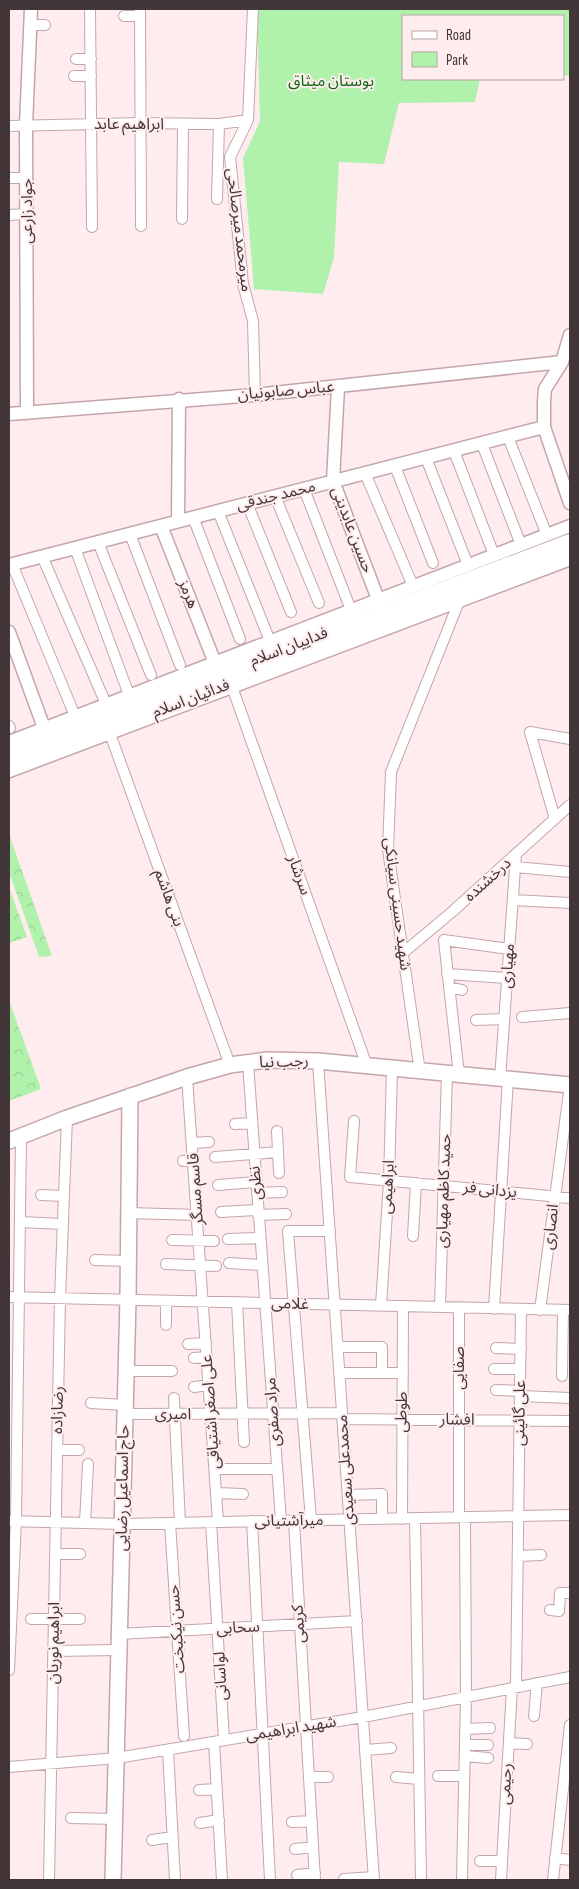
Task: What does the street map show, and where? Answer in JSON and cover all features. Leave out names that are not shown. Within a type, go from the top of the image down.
[{"type":"main road","name":"فداییان اسلام","points":[[9,754],[381,606],[570,542]]},
{"type":"main road","name":"فدائیان اسلام","points":[[9,769],[570,557]]},
{"type":"main road","name":"رجب نیا","points":[[15,1138],[187,1077],[230,1065],[267,1060],[318,1061],[570,1085]]},
{"type":"main road","name":"حاج اسماعیل رضایی","points":[[113,1880],[128,1300],[130,1096]]},
{"type":"street","name":"جواد زارعی","points":[[27,413],[28,214],[26,125],[31,9]]},
{"type":"street","points":[[90,9],[92,227]]},
{"type":"street","name":"میرمحمد میرصالحی","points":[[253,9],[248,120],[230,157],[244,284],[253,321],[255,395]]},
{"type":"street","points":[[124,16],[140,12],[141,226]]},
{"type":"street","points":[[31,25],[45,25]]},
{"type":"street","points":[[76,59],[91,59]]},
{"type":"street","points":[[74,76],[91,76]]},
{"type":"street","name":"ابراهیم عابد","points":[[9,126],[140,123],[183,125],[219,124],[248,120]]},
{"type":"street","points":[[217,199],[219,124]]},
{"type":"street","points":[[182,219],[183,125]]},
{"type":"street","points":[[9,178],[27,178]]},
{"type":"street","points":[[9,215],[28,214]]},
{"type":"street","points":[[570,335],[562,362],[545,389],[544,427],[570,503]]},
{"type":"street","name":"عباس صابونیان","points":[[9,414],[179,399],[255,395],[562,362]]},
{"type":"street","name":"حسین عابدینی","points":[[338,387],[333,481],[381,606]]},
{"type":"street","points":[[178,521],[179,399]]},
{"type":"street","name":"محمد جندقی","points":[[11,564],[544,427]]},
{"type":"street","points":[[508,437],[546,535]]},
{"type":"street","points":[[482,444],[521,545]]},
{"type":"street","points":[[454,451],[494,556]]},
{"type":"street","points":[[426,458],[468,565]]},
{"type":"street","points":[[395,466],[433,563]]},
{"type":"street","points":[[365,473],[413,586]]},
{"type":"street","points":[[304,488],[351,610]]},
{"type":"street","points":[[276,496],[319,602]]},
{"type":"street","points":[[247,503],[291,612]]},
{"type":"street","points":[[218,511],[270,641]]},
{"type":"street","points":[[193,517],[240,639]]},
{"type":"street","name":"هرمز","points":[[161,526],[215,663]]},
{"type":"street","points":[[9,742],[351,610],[381,606],[413,586],[570,526]]},
{"type":"street","points":[[130,534],[180,665]]},
{"type":"street","points":[[98,542],[151,675]]},
{"type":"street","points":[[75,548],[129,695]]},
{"type":"street","points":[[42,556],[106,704]]},
{"type":"street","points":[[11,564],[75,716]]},
{"type":"street","name":"شهید حسینی سیانکی","points":[[420,1072],[388,850],[391,772],[460,599]]},
{"type":"street","points":[[9,632],[44,728]]},
{"type":"street","name":"سرشار","points":[[231,684],[367,1066]]},
{"type":"street","name":"بنی هاشم","points":[[109,731],[230,1065]]},
{"type":"street","points":[[556,819],[530,732],[570,739]]},
{"type":"street","name":"درخشنده","points":[[403,953],[570,805]]},
{"type":"street","name":"مهیاری","points":[[503,1192],[504,1019],[516,854]]},
{"type":"street","points":[[515,867],[570,872]]},
{"type":"street","points":[[513,900],[570,903]]},
{"type":"street","name":"حمید کاظم مهیاری","points":[[440,1307],[443,1185],[453,1074],[449,987],[444,940],[509,949]]},
{"type":"street","points":[[448,974],[507,978]]},
{"type":"street","points":[[449,987],[462,990]]},
{"type":"street","points":[[522,1017],[570,1013]]},
{"type":"street","points":[[476,1020],[504,1019]]},
{"type":"street","name":"محمدعلی سعیدی","points":[[318,1061],[374,1879]]},
{"type":"street","name":"نظری","points":[[248,1063],[265,1303]]},
{"type":"street","name":"ابراهیمی","points":[[381,1306],[389,1181],[392,1069]]},
{"type":"street","name":"قاسم مسگر","points":[[187,1077],[192,1143],[188,1160],[198,1215],[204,1302]]},
{"type":"street","name":"انصاری","points":[[540,1310],[570,1085]]},
{"type":"street","name":"رضازاده","points":[[56,1522],[60,1298],[67,1118]]},
{"type":"street","name":"یزدانی فر","points":[[354,1122],[350,1177],[570,1198]]},
{"type":"street","points":[[234,1124],[252,1124]]},
{"type":"street","points":[[277,1131],[279,1173]]},
{"type":"street","points":[[9,1670],[13,1457],[20,1297],[20,1222],[15,1138]]},
{"type":"street","points":[[192,1143],[209,1142]]},
{"type":"street","points":[[215,1157],[278,1152]]},
{"type":"street","points":[[218,1185],[256,1182]]},
{"type":"street","points":[[413,1236],[416,1183]]},
{"type":"street","points":[[257,1193],[282,1192]]},
{"type":"street","points":[[494,1309],[503,1192]]},
{"type":"street","points":[[41,1195],[64,1196]]},
{"type":"street","points":[[221,1212],[286,1214]]},
{"type":"street","points":[[128,1213],[198,1215]]},
{"type":"street","points":[[20,1222],[63,1224]]},
{"type":"street","points":[[311,1520],[288,1231],[330,1231]]},
{"type":"street","points":[[228,1239],[260,1238]]},
{"type":"street","points":[[172,1240],[214,1241]]},
{"type":"street","points":[[95,1260],[128,1261]]},
{"type":"street","points":[[229,1263],[262,1265]]},
{"type":"street","points":[[166,1264],[216,1266]]},
{"type":"street","name":"غلامی","points":[[9,1297],[567,1310]]},
{"type":"street","points":[[166,1301],[166,1325]]},
{"type":"street","name":"علی اصغر اشتیاقی","points":[[204,1302],[215,1469],[215,1522]]},
{"type":"street","points":[[237,1302],[244,1442]]},
{"type":"street","name":"مراد صفری","points":[[265,1303],[281,1521]]},
{"type":"street","name":"طوطی","points":[[402,1519],[403,1306]]},
{"type":"street","name":"صفایی","points":[[459,1308],[459,1420],[466,1697],[462,1880]]},
{"type":"street","name":"علی گائینی","points":[[518,1556],[521,1309]]},
{"type":"street","points":[[562,1376],[567,1310]]},
{"type":"street","points":[[188,1344],[206,1343]]},
{"type":"street","points":[[338,1347],[382,1347],[382,1373]]},
{"type":"street","points":[[496,1348],[521,1349]]},
{"type":"street","points":[[194,1358],[207,1357]]},
{"type":"street","points":[[494,1369],[520,1369]]},
{"type":"street","points":[[126,1372],[172,1371]]},
{"type":"street","points":[[340,1373],[403,1373]]},
{"type":"street","points":[[194,1387],[209,1385]]},
{"type":"street","points":[[496,1390],[570,1398]]},
{"type":"street","name":"حسن نیکبخت","points":[[174,1398],[177,1631],[184,1736]]},
{"type":"street","name":"امیری","points":[[91,1403],[175,1415],[302,1413],[343,1416]]},
{"type":"street","name":"افشار","points":[[343,1416],[402,1419],[570,1421]]},
{"type":"street","points":[[58,1450],[79,1450]]},
{"type":"street","points":[[85,1523],[88,1464]]},
{"type":"street","points":[[215,1469],[277,1469]]},
{"type":"street","points":[[216,1493],[243,1494]]},
{"type":"street","points":[[348,1495],[382,1494],[382,1519]]},
{"type":"street","name":"میرآشتیانی","points":[[12,1521],[122,1524],[570,1515]]},
{"type":"street","points":[[415,1518],[416,1706],[421,1880]]},
{"type":"street","name":"کریمی","points":[[294,1521],[298,1624],[315,1877]]},
{"type":"street","name":"ابراهیم نوریان","points":[[49,1880],[56,1522]]},
{"type":"street","name":"لواسانی","points":[[215,1522],[219,1629],[217,1789],[222,1880]]},
{"type":"street","points":[[252,1522],[270,1880]]},
{"type":"street","points":[[56,1554],[80,1554]]},
{"type":"street","points":[[518,1556],[541,1555]]},
{"type":"street","name":"رحیمی","points":[[501,1880],[514,1688],[518,1556]]},
{"type":"street","points":[[550,1610],[559,1611],[560,1593],[570,1593]]},
{"type":"street","points":[[30,1619],[80,1619]]},
{"type":"street","name":"سحابی","points":[[119,1634],[357,1621]]},
{"type":"street","points":[[54,1651],[119,1650]]},
{"type":"street","name":"شهید ابراهیمی","points":[[9,1767],[116,1758],[168,1750],[363,1717],[570,1677]]},
{"type":"street","points":[[534,1716],[537,1683]]},
{"type":"street","points":[[553,1880],[566,1802],[570,1725]]},
{"type":"street","points":[[465,1730],[490,1728]]},
{"type":"street","points":[[509,1743],[527,1744]]},
{"type":"street","points":[[465,1744],[488,1745]]},
{"type":"street","points":[[365,1750],[391,1748]]},
{"type":"street","points":[[168,1750],[175,1880]]},
{"type":"street","points":[[465,1756],[488,1758]]},
{"type":"street","points":[[309,1777],[328,1776]]},
{"type":"street","points":[[438,1776],[464,1776]]},
{"type":"street","points":[[396,1777],[419,1779]]},
{"type":"street","points":[[199,1790],[217,1789]]},
{"type":"street","points":[[71,1818],[115,1818]]},
{"type":"street","points":[[200,1823],[219,1820]]},
{"type":"street","points":[[292,1822],[312,1821]]},
{"type":"street","points":[[152,1840],[172,1838]]},
{"type":"street","points":[[295,1849],[313,1847]]},
{"type":"street","points":[[556,1858],[570,1860]]},
{"type":"street","points":[[480,1861],[502,1861]]},
{"type":"street","points":[[297,1875],[315,1877]]},
{"type":"street","points":[[344,1879],[374,1879]]},
{"type":"green space","name":"بوستان میثاق","points":[[257,9],[570,9],[570,76],[564,75],[564,15],[402,15],[402,80],[480,80],[475,102],[399,103],[384,164],[339,162],[334,258],[323,294],[254,289],[243,158],[260,121]]},
{"type":"green space","points":[[9,834],[52,956],[39,957],[9,872]]},
{"type":"green space","points":[[9,887],[27,937],[9,943]]},
{"type":"green space","points":[[9,1000],[41,1089],[9,1101]]}]
